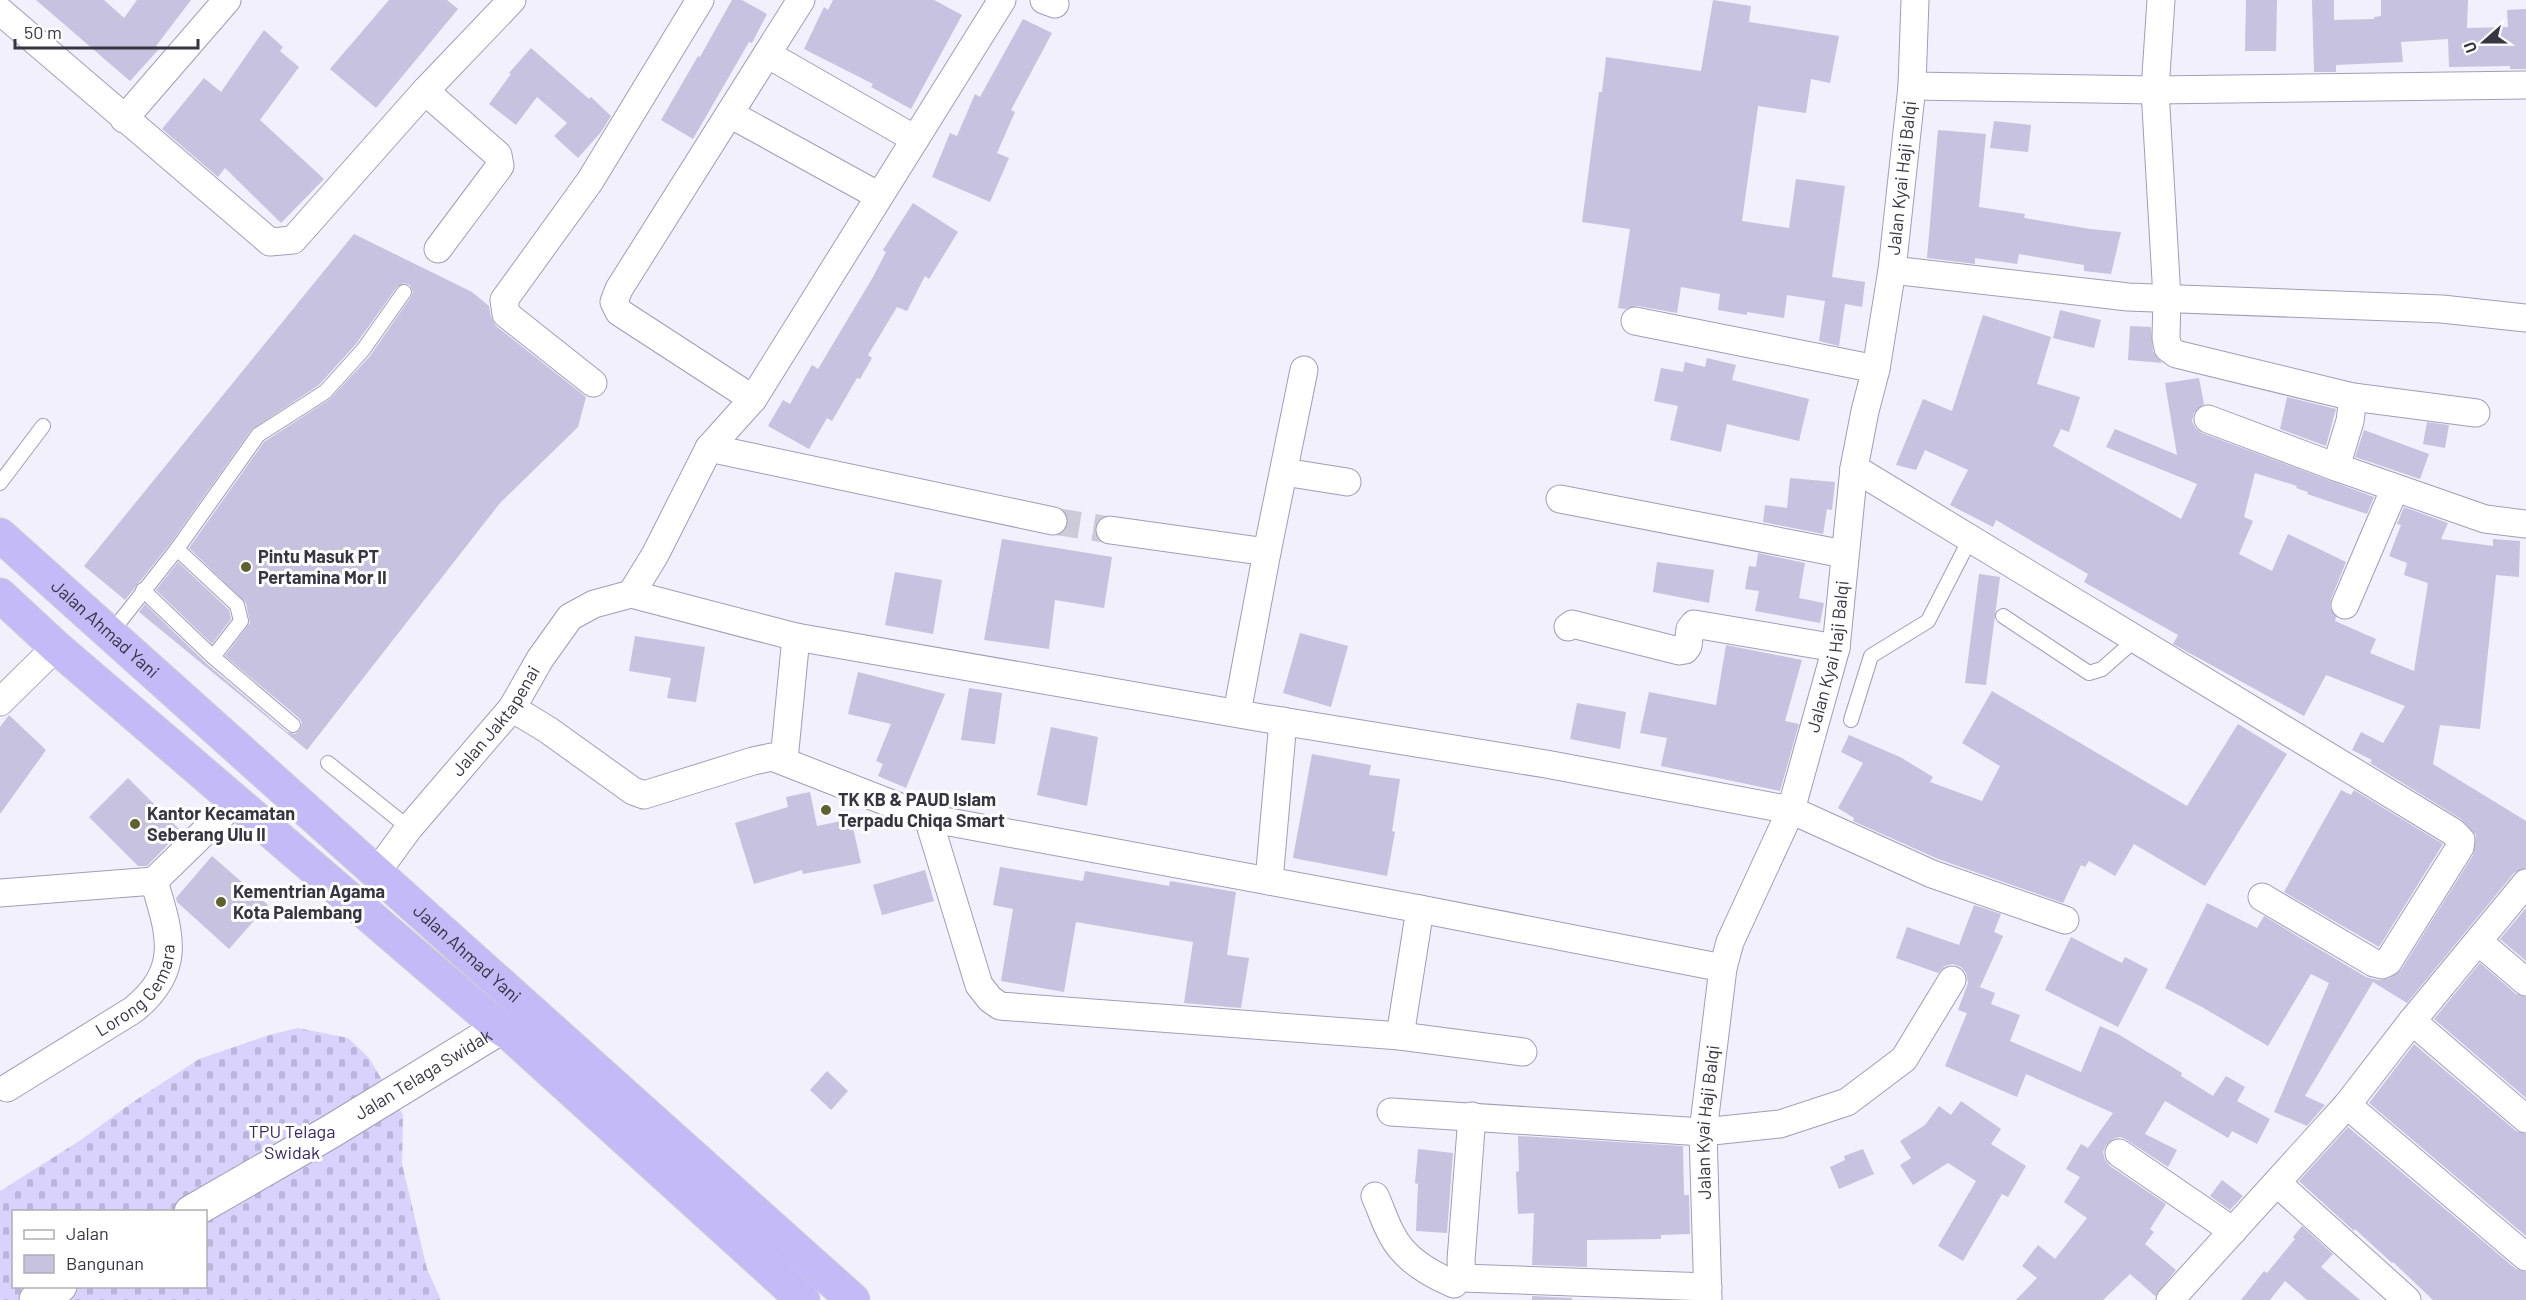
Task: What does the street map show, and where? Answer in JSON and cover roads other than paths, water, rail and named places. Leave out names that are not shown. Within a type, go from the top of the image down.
[{"type":"highway","name":"Jalan Ahmad Yani","points":[[0,535],[853,1300]]},
{"type":"highway","name":"Jalan Ahmad Yani","points":[[0,595],[56,647],[500,1029],[511,1035],[803,1300]]},
{"type":"highway","points":[[500,1029],[526,1008]]},
{"type":"street","points":[[124,119],[227,0]]},
{"type":"street","points":[[0,11],[270,242],[282,242],[293,240],[425,91],[512,0]]},
{"type":"street","points":[[593,383],[506,314],[504,300],[590,181],[700,0]]},
{"type":"street","points":[[753,399],[619,312],[614,302],[619,289],[801,0]]},
{"type":"street","points":[[1002,0],[753,399],[709,448],[655,555],[631,594],[796,637],[1546,764],[1791,810],[1932,874],[2065,920]]},
{"type":"street","name":"Jalan Kyai Haji Balqi","points":[[1708,1294],[1703,1132],[1723,968],[1730,942],[1791,810],[1836,648],[1854,468],[1876,369],[1892,270],[1912,86],[1915,0]]},
{"type":"street","points":[[2161,0],[2155,90],[2167,298],[2166,338],[2169,348],[2176,354],[2353,397],[2476,413]]},
{"type":"street","points":[[767,54],[915,139]]},
{"type":"street","points":[[1912,86],[2155,90],[2526,85]]},
{"type":"street","points":[[425,91],[498,155],[501,161],[500,166],[438,249]]},
{"type":"street","points":[[730,114],[879,196]]},
{"type":"street","points":[[1892,270],[2128,297],[2442,309],[2526,318]]},
{"type":"street","points":[[1635,321],[1876,369]]},
{"type":"street","points":[[1237,713],[1304,370]]},
{"type":"street","points":[[2336,467],[2350,421],[2353,397]]},
{"type":"street","points":[[2208,419],[2485,519],[2526,524]]},
{"type":"street","points":[[709,448],[1053,521]]},
{"type":"street","points":[[1854,468],[2453,832],[2461,840],[2460,847],[2388,962],[2382,965],[2374,963],[2262,897]]},
{"type":"street","points":[[1284,472],[1347,482]]},
{"type":"street","points":[[2345,604],[2395,488]]},
{"type":"street","points":[[1560,499],[1844,554]]},
{"type":"street","points":[[1110,530],[1267,552]]},
{"type":"street","name":"Jalan Jaktapenai","points":[[376,873],[409,828],[512,708],[540,659],[570,617],[594,604],[631,594]]},
{"type":"street","points":[[1568,627],[1572,624],[1679,651],[1685,650],[1688,646],[1690,629],[1694,624],[1836,648]]},
{"type":"street","points":[[784,760],[796,637]]},
{"type":"street","points":[[0,702],[56,647]]},
{"type":"street","points":[[512,708],[549,730],[633,791],[644,795],[763,758],[784,760],[928,818],[1723,968]]},
{"type":"street","points":[[1269,881],[1283,721]]},
{"type":"street","points":[[0,893],[154,881],[236,801]]},
{"type":"street","points":[[928,818],[979,985],[990,999],[1000,1006],[1400,1036],[1522,1052]]},
{"type":"street","name":"Lorong Cemara","points":[[7,1088],[133,1010],[150,996],[163,974],[170,950],[167,926],[154,881]]},
{"type":"street","points":[[2170,1300],[2347,1105],[2412,1021],[2526,883]]},
{"type":"street","points":[[1400,1036],[1420,909]]},
{"type":"street","points":[[2479,942],[2526,982]]},
{"type":"street","points":[[1391,1113],[1472,1116],[1703,1132],[1780,1124],[1847,1102],[1904,1059],[1952,980]]},
{"type":"street","points":[[2412,1021],[2526,1119]]},
{"type":"street","name":"Jalan Telaga Swidak","points":[[194,1210],[330,1132],[500,1029]]},
{"type":"street","points":[[2347,1105],[2526,1257]]},
{"type":"street","points":[[1456,1287],[1461,1260],[1472,1116]]},
{"type":"street","points":[[2119,1153],[2233,1231]]},
{"type":"street","points":[[2277,1183],[2407,1300]]},
{"type":"street","points":[[1375,1197],[1391,1235],[1403,1252],[1439,1278],[1456,1287],[1708,1294]]},
{"type":"street","points":[[36,1300],[58,1288]]},
{"type":"lane","points":[[110,634],[177,549],[258,435],[325,392],[363,350],[404,292]]},
{"type":"lane","points":[[0,483],[43,426]]},
{"type":"lane","points":[[1851,720],[1871,656],[1928,621],[1970,539]]},
{"type":"lane","points":[[177,549],[237,604],[240,610],[241,621],[213,657]]},
{"type":"lane","points":[[143,590],[213,657],[293,725]]},
{"type":"lane","points":[[2003,616],[2089,673],[2102,669],[2136,639]]},
{"type":"lane","points":[[328,763],[409,828]]},
{"type":"tunnel","points":[[1053,521],[1110,530]]},
{"type":"place","name":"Pintu Masuk PT Pertamina Mor II","points":[[246,567]]},
{"type":"place","name":"TK KB & PAUD Islam Terpadu Chiqa Smart","points":[[826,810]]},
{"type":"place","name":"Kantor Kecamatan Seberang Ulu II","points":[[135,824]]},
{"type":"place","name":"Kementrian Agama Kota Palembang","points":[[221,902]]},
{"type":"park label","name":"TPU Telaga Swidak","points":[[292,1142]]}]
